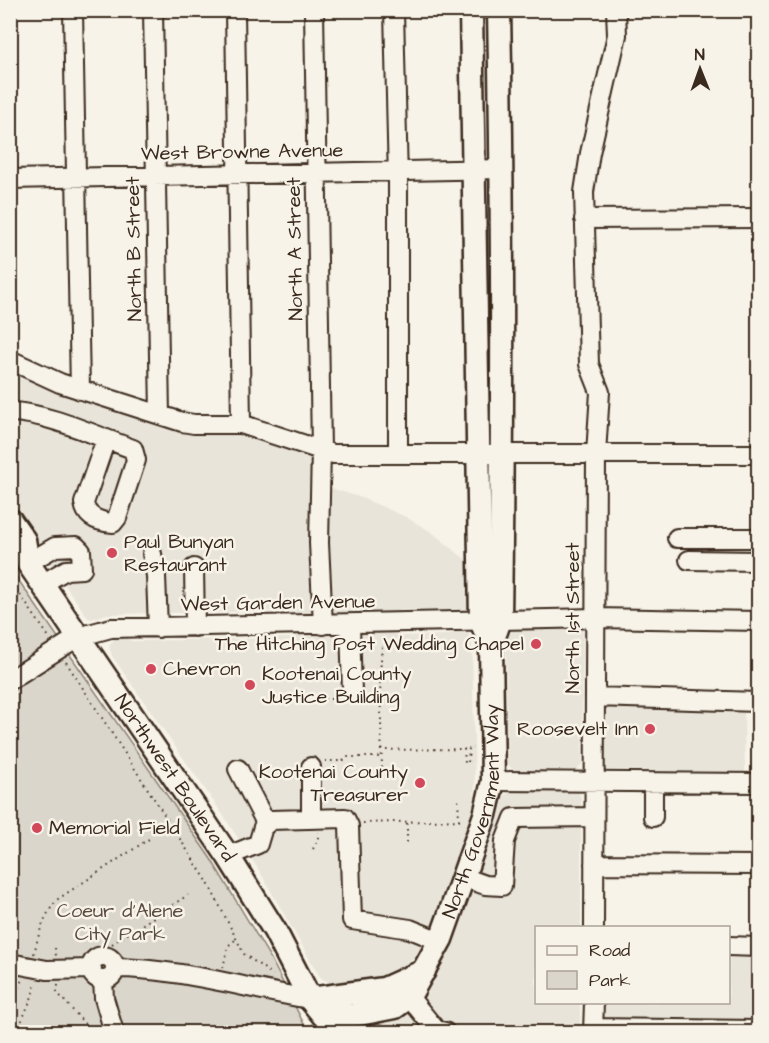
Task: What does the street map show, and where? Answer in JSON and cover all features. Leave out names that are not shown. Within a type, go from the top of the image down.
[{"type":"main road","name":"North Government Way","points":[[409,997],[440,941],[485,815],[493,781],[490,621],[477,453],[477,315],[471,10]]},
{"type":"main road","name":"North Government Way","points":[[490,621],[502,453],[502,169],[499,10]]},
{"type":"main road","name":"Northwest Boulevard","points":[[10,520],[24,540],[19,558],[42,584],[228,856],[275,931],[310,999],[337,1032]]},
{"type":"main road","points":[[310,999],[384,989],[424,971]]},
{"type":"main road","points":[[310,999],[349,1016],[395,1007],[409,997]]},
{"type":"main road","name":"Northwest Boulevard","points":[[310,999],[315,1032]]},
{"type":"street","points":[[73,10],[80,390]]},
{"type":"street","name":"North B Street","points":[[153,10],[160,415]]},
{"type":"street","points":[[235,10],[241,424]]},
{"type":"street","name":"North A Street","points":[[314,10],[321,450],[319,543],[323,625]]},
{"type":"street","points":[[394,10],[398,171],[398,453]]},
{"type":"street","name":"North 1st Street","points":[[594,926],[597,454],[600,392],[589,364],[584,219],[585,178],[617,35],[616,10]]},
{"type":"street","points":[[474,170],[502,169]]},
{"type":"street","name":"West Browne Avenue","points":[[10,179],[474,170]]},
{"type":"street","points":[[584,219],[759,218]]},
{"type":"street","points":[[477,315],[502,316]]},
{"type":"street","points":[[10,360],[60,383],[160,415],[194,424],[241,424],[333,454],[759,454]]},
{"type":"street","points":[[10,412],[27,412],[106,440]]},
{"type":"street","points":[[676,538],[759,538]]},
{"type":"street","points":[[19,558],[55,547],[76,546],[81,551],[82,569],[66,570],[42,584]]},
{"type":"street","points":[[152,554],[156,576],[158,628]]},
{"type":"street","points":[[689,560],[759,561]]},
{"type":"street","points":[[194,568],[195,627]]},
{"type":"street","name":"West Garden Avenue","points":[[10,680],[78,637],[111,628],[596,618],[759,621]]},
{"type":"street","points":[[350,624],[352,692]]},
{"type":"street","points":[[595,697],[759,702]]},
{"type":"street","points":[[316,764],[317,825]]},
{"type":"street","points":[[238,769],[266,823]]},
{"type":"street","points":[[493,781],[759,783]]},
{"type":"street","points":[[653,817],[654,783]]},
{"type":"street","points":[[462,878],[485,885],[502,886],[505,841],[514,818],[594,817]]},
{"type":"street","points":[[228,856],[258,844],[266,823],[271,820],[317,825],[345,818],[348,822],[352,920],[410,929],[440,941]]},
{"type":"street","points":[[594,864],[759,865]]},
{"type":"street","points":[[730,946],[759,947]]},
{"type":"street","points":[[10,963],[47,970],[103,972],[132,968],[310,999]]},
{"type":"street","points":[[103,972],[104,998],[114,1032]]},
{"type":"street","points":[[409,997],[436,1030],[445,1032]]},
{"type":"street","points":[[594,1004],[593,1030],[759,1030]]},
{"type":"path","points":[[10,580],[92,699],[131,765],[207,881],[244,954],[273,975]]},
{"type":"path","points":[[382,646],[380,675],[382,768]]},
{"type":"path","points":[[380,750],[464,749],[465,763],[468,763],[469,748],[473,748]]},
{"type":"path","points":[[316,764],[343,761],[347,757],[381,757]]},
{"type":"path","points":[[356,826],[362,823],[459,820],[458,796]]},
{"type":"path","points":[[407,822],[407,844]]},
{"type":"path","points":[[313,849],[318,839],[317,825]]},
{"type":"path","points":[[35,947],[47,911],[58,899],[152,837]]},
{"type":"path","points":[[112,944],[188,895]]},
{"type":"path","points":[[10,948],[14,940]]},
{"type":"path","points":[[222,970],[228,946],[235,940]]},
{"type":"path","points":[[17,1032],[34,992],[37,977]]},
{"type":"path","points":[[57,991],[92,1032]]},
{"type":"shaded area","points":[[10,371],[45,388],[178,431],[237,432],[327,463],[327,487],[362,498],[406,517],[433,533],[471,564],[471,608],[467,612],[455,613],[445,610],[401,610],[391,615],[303,617],[287,611],[107,614],[92,619],[88,618],[11,508]]},
{"type":"shaded area","points":[[519,628],[582,629],[583,631],[582,764],[577,770],[513,770],[507,764],[506,640],[509,633]]},
{"type":"shaded area","points":[[464,630],[472,638],[474,804],[465,839],[432,928],[414,958],[393,976],[342,986],[332,984],[318,974],[260,872],[112,656],[109,646],[114,639],[120,636],[132,641],[291,638],[301,632],[384,631],[401,636],[446,635]]},
{"type":"shaded area","points":[[603,699],[744,704],[745,772],[606,770],[603,764]]},
{"type":"shaded area","points":[[514,791],[578,792],[581,796],[581,926],[535,926],[535,1004],[580,1004],[580,1032],[355,1032],[361,1025],[422,999],[428,992],[494,824],[500,799]]},
{"type":"shaded area","points":[[730,957],[758,958],[758,1032],[601,1032],[601,1004],[730,1004]]},
{"type":"green space","name":"Coeur d'Alene City Park","points":[[10,568],[211,859],[271,959],[308,1032],[11,1032]]},
{"type":"place","name":"Paul Bunyan Restaurant","points":[[112,553]]},
{"type":"place","name":"The Hitching Post Wedding Chapel","points":[[536,644]]},
{"type":"place","name":"Chevron","points":[[151,669]]},
{"type":"place","name":"Kootenai County Justice Building","points":[[250,685]]},
{"type":"place","name":"Roosevelt Inn","points":[[650,729]]},
{"type":"place","name":"Kootenai County Treasurer","points":[[420,783]]},
{"type":"place","name":"Memorial Field","points":[[37,828]]}]
